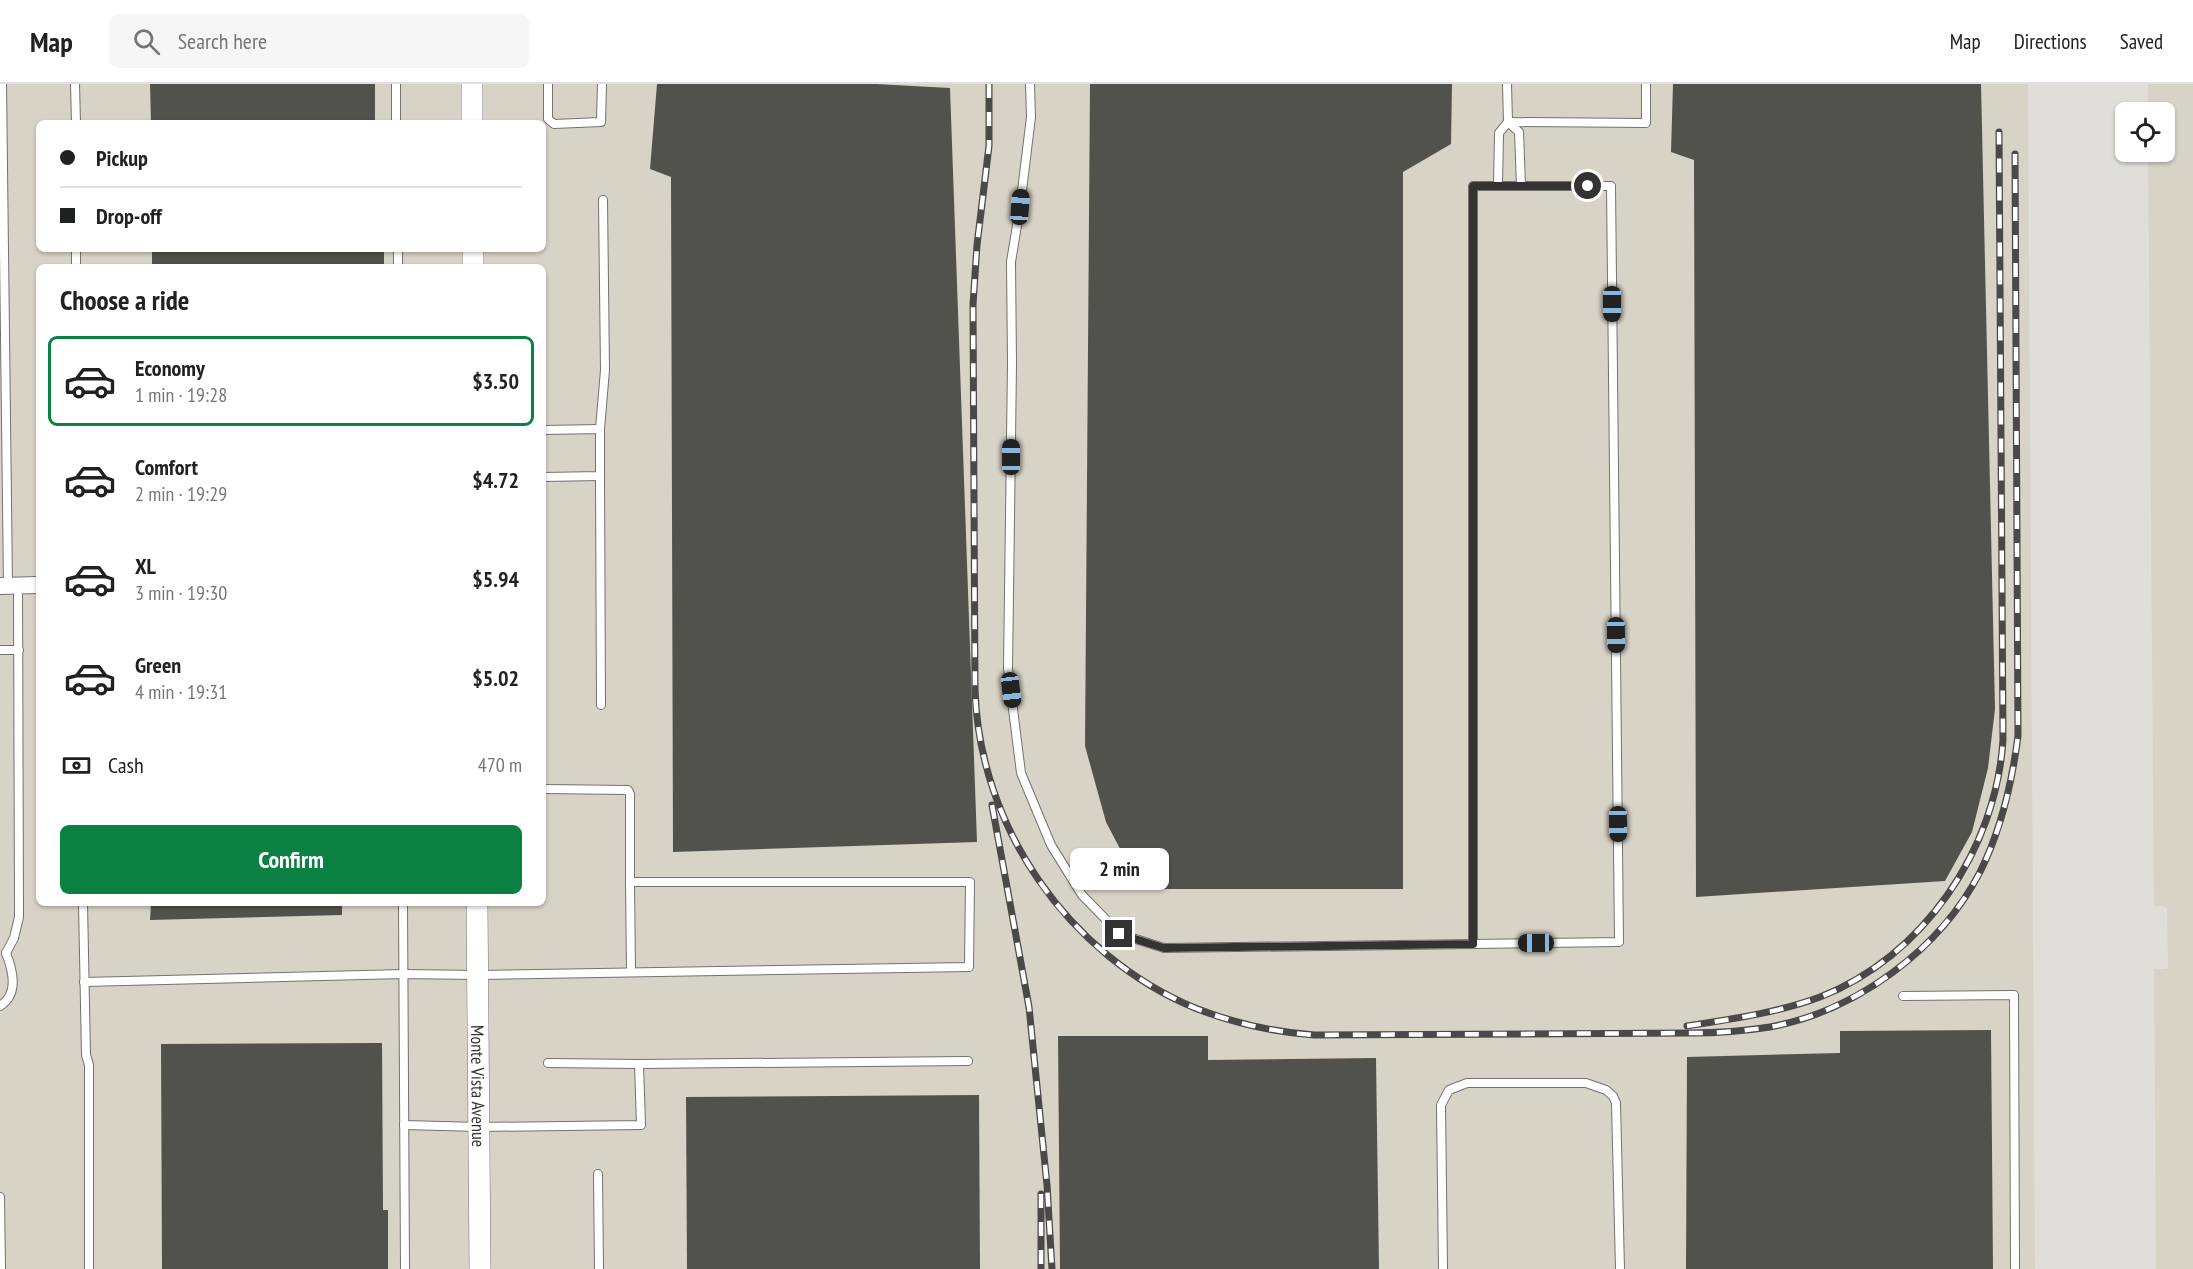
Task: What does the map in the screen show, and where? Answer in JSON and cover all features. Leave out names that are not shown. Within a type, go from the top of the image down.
[{"type":"street","points":[[471,84],[472,120]]},
{"type":"street","points":[[9,586],[36,585]]},
{"type":"street","name":"Monte Vista Avenue","points":[[477,906],[480,1269]]},
{"type":"lane","points":[[0,1006],[7,1001],[13,989],[12,968],[3,953],[14,938],[19,917],[18,650],[9,586],[2,84]]},
{"type":"lane","points":[[75,84],[76,120]]},
{"type":"lane","points":[[396,84],[396,120]]},
{"type":"lane","points":[[548,84],[548,119],[554,124],[601,122],[602,84]]},
{"type":"lane","points":[[1030,84],[1031,117],[1011,262],[1008,669],[1022,773],[1051,845],[1082,895],[1119,934],[1164,948],[1473,944],[1619,942],[1611,186],[1473,186],[1473,944]]},
{"type":"lane","points":[[1498,186],[1499,133],[1508,122],[1507,84]]},
{"type":"lane","points":[[1508,122],[1646,123],[1646,84]]},
{"type":"lane","points":[[1508,122],[1520,132],[1521,186]]},
{"type":"lane","points":[[602,705],[600,429],[604,369],[603,200]]},
{"type":"lane","points":[[546,430],[600,429]]},
{"type":"lane","points":[[546,477],[600,476]]},
{"type":"lane","points":[[0,650],[18,650]]},
{"type":"lane","points":[[546,789],[628,790],[630,794],[631,972]]},
{"type":"lane","points":[[84,982],[403,974],[478,975],[969,966],[970,882],[630,882]]},
{"type":"lane","points":[[82,906],[86,1055],[89,1065],[89,1269]]},
{"type":"lane","points":[[403,906],[405,1269]]},
{"type":"lane","points":[[1903,996],[2014,995],[2015,1269]]},
{"type":"lane","points":[[549,1063],[968,1061]]},
{"type":"lane","points":[[404,1125],[479,1127],[641,1125],[639,1064]]},
{"type":"lane","points":[[1443,1269],[1441,1105],[1449,1090],[1467,1083],[1586,1083],[1606,1090],[1613,1096],[1616,1103],[1620,1269]]},
{"type":"lane","points":[[598,1174],[599,1269]]},
{"type":"lane","points":[[0,1197],[1,1269]]},
{"type":"shaded area","points":[[0,84],[2028,84],[2035,1269],[0,1269]]},
{"type":"shaded area","points":[[2148,84],[2193,84],[2193,1269],[2156,1269],[2154,969],[2168,967],[2167,908],[2154,906],[2148,162],[2175,162],[2175,102],[2148,102]]},
{"type":"building","points":[[150,84],[375,84],[375,120],[151,120]]},
{"type":"building","points":[[657,84],[876,84],[950,88],[977,842],[673,852],[671,177],[650,169]]},
{"type":"building","points":[[1090,84],[1452,84],[1451,144],[1403,172],[1403,889],[1141,889],[1106,822],[1085,746]]},
{"type":"building","points":[[1673,84],[1981,84],[1995,709],[1988,768],[1972,832],[1945,881],[1696,897],[1694,160],[1671,152]]},
{"type":"building","points":[[152,252],[384,252],[384,264],[152,264]]},
{"type":"building","points":[[151,906],[342,906],[342,915],[150,920]]},
{"type":"building","points":[[1991,1030],[1993,1269],[1686,1269],[1687,1057],[1840,1053],[1840,1031]]},
{"type":"building","points":[[1058,1036],[1208,1036],[1208,1060],[1376,1058],[1379,1269],[1060,1269]]},
{"type":"building","points":[[382,1043],[383,1210],[388,1210],[388,1269],[162,1269],[161,1044]]},
{"type":"building","points":[[979,1095],[980,1269],[687,1269],[686,1097]]},
{"type":"railway","points":[[989,84],[989,146],[977,245],[973,305],[975,689],[980,740],[993,790],[1013,837],[1039,880],[1071,920],[1108,955],[1149,985],[1195,1008],[1254,1026],[1314,1035],[1702,1033],[1770,1027],[1802,1019],[1833,1007],[1864,991],[1892,973],[1919,951],[1942,927],[1963,900],[1980,872],[1994,840],[2009,789],[2018,736],[2015,154]]},
{"type":"railway","points":[[1687,1026],[1787,1007],[1820,997],[1857,979],[1891,955],[1921,927],[1948,895],[1969,859],[1986,821],[1997,781],[2003,740],[1999,132]]},
{"type":"railway","points":[[992,805],[1029,1007],[1047,1185],[1052,1269]]},
{"type":"railway","points":[[1041,1194],[1041,1269]]},
{"type":"route","points":[[1119,934],[1164,948],[1473,944],[1473,186],[1588,186]]}]
